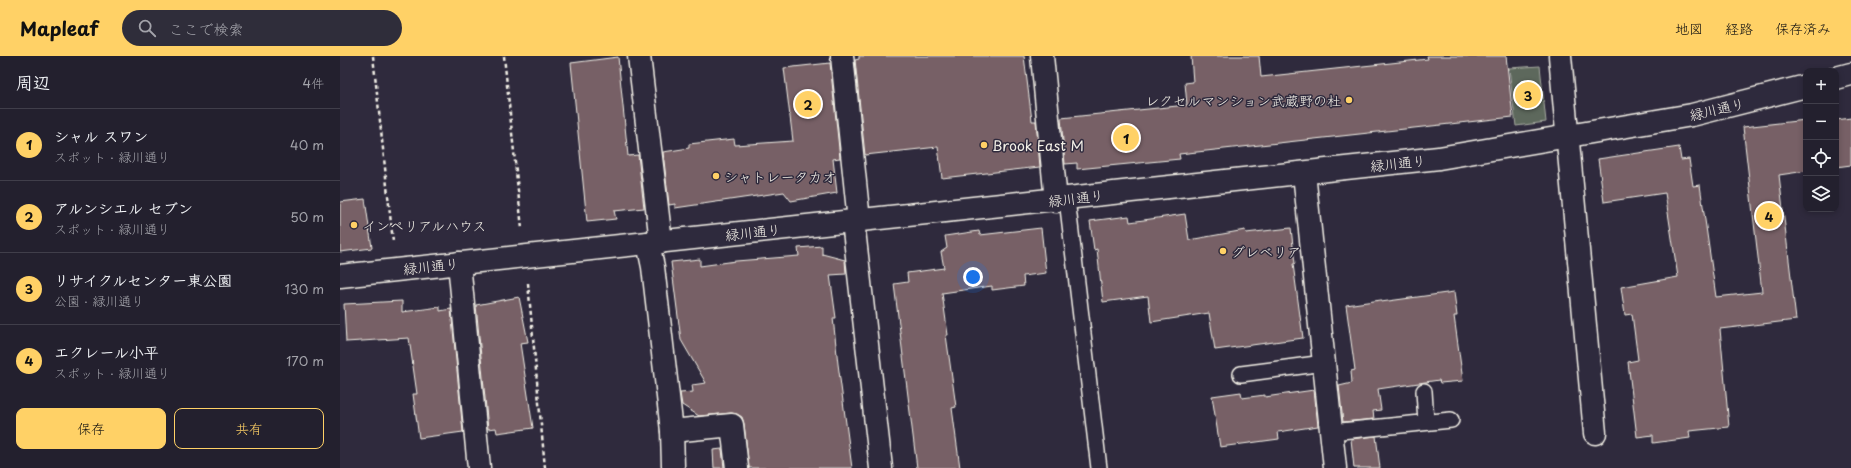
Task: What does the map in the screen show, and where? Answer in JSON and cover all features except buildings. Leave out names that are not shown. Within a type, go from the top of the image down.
[{"type":"street","points":[[639,56],[654,242],[653,267],[672,431],[673,466]]},
{"type":"street","points":[[842,56],[856,221],[881,468]]},
{"type":"street","points":[[1042,56],[1062,200]]},
{"type":"street","points":[[1560,56],[1595,433]]},
{"type":"street","points":[[1839,77],[1851,74]]},
{"type":"street","name":"緑川通り","points":[[340,276],[1062,200],[1439,158],[1568,138],[1723,108],[1803,87]]},
{"type":"street","points":[[1304,173],[1335,468]]},
{"type":"street","points":[[459,263],[479,468]]},
{"type":"street","points":[[672,431],[732,425],[737,468]]},
{"type":"lane","points":[[1062,200],[1098,468]]},
{"type":"lane","points":[[1241,374],[1324,363]]},
{"type":"lane","points":[[1424,391],[1426,422]]},
{"type":"lane","points":[[1331,432],[1450,420]]},
{"type":"path","points":[[373,56],[394,250]]},
{"type":"path","points":[[504,56],[545,468]]},
{"type":"green space","points":[[1540,66],[1546,122],[1516,126],[1509,68]]},
{"type":"place","name":"リサイクルセンター東公園","points":[[1528,95]]},
{"type":"place","name":"レクセルマンション武蔵野の杜","points":[[1349,100]]},
{"type":"place","name":"アルンシエル セブン","points":[[808,104]]},
{"type":"place","name":"シャル スワン","points":[[1126,138]]},
{"type":"place","name":"Brook East M","points":[[984,145]]},
{"type":"place","name":"シャトレータカオ","points":[[716,176]]},
{"type":"place","name":"エクレール小平","points":[[1769,216]]},
{"type":"place","name":"インペリアルハウス","points":[[354,225]]},
{"type":"place","name":"グレベリア","points":[[1223,251]]}]
